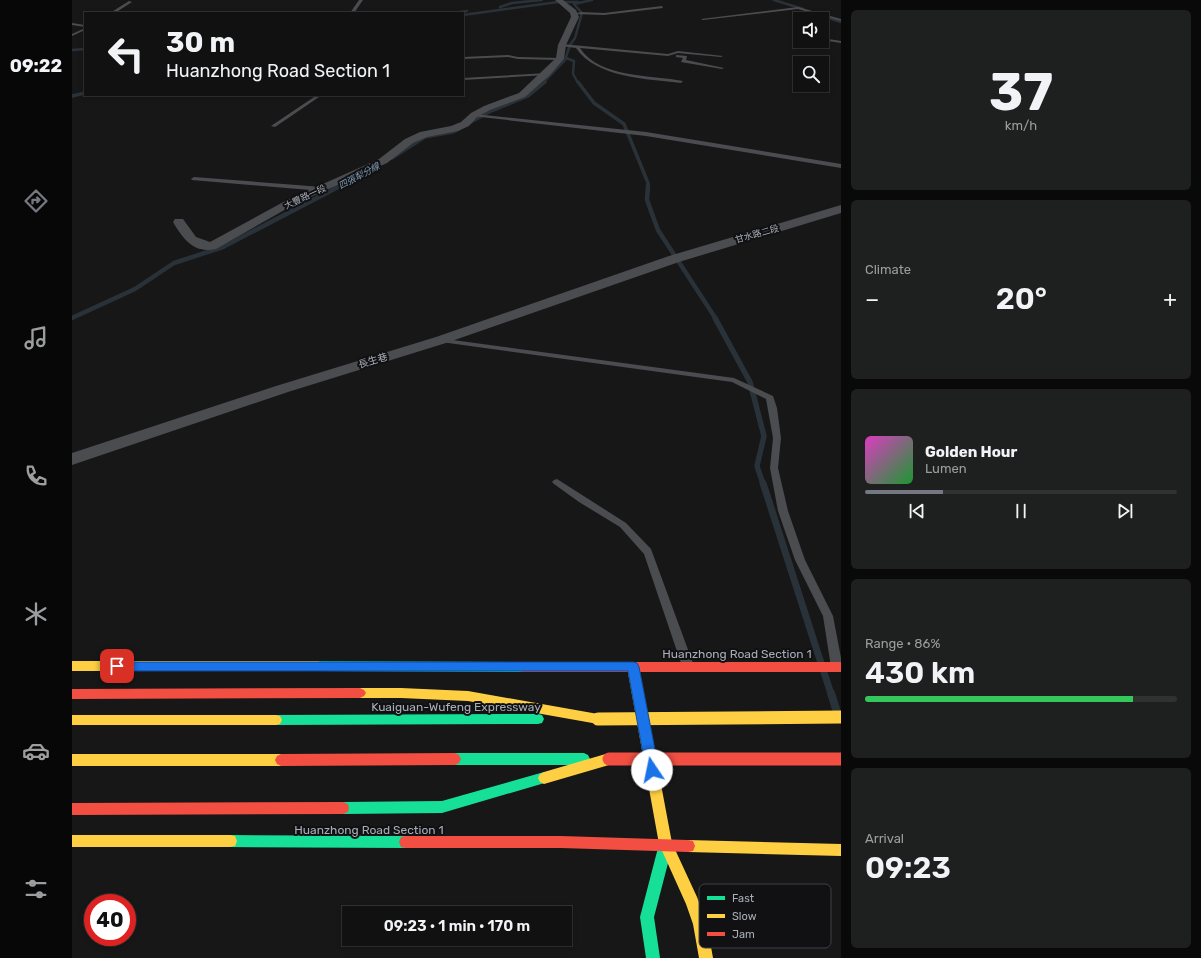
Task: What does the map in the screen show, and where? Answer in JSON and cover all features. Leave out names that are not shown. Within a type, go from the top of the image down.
[{"type":"main road","name":"Huanzhong Road Section 1","points":[[72,666],[688,666],[840,670]]},
{"type":"main road","points":[[633,667],[666,844],[699,921]]},
{"type":"main road","points":[[72,694],[409,694],[468,696],[598,719]]},
{"type":"main road","name":"Kuaiguan-Wufeng Expressway","points":[[72,720],[841,718]]},
{"type":"main road","points":[[72,809],[442,807],[609,759]]},
{"type":"main road","points":[[72,760],[841,759]]},
{"type":"main road","name":"Huanzhong Road Section 1","points":[[72,841],[561,842],[841,850]]},
{"type":"main road","points":[[653,958],[646,917],[666,844]]},
{"type":"main road","points":[[704,948],[706,958]]},
{"type":"street","points":[[559,0],[575,14],[562,45],[560,59]]},
{"type":"street","name":"大豐路一段","points":[[179,222],[191,241],[212,246],[290,202],[383,161],[409,141],[424,134],[454,129],[465,124],[474,115],[487,108],[522,95],[546,74],[560,59]]},
{"type":"street","name":"甘水路二段","points":[[674,259],[841,209]]},
{"type":"street","name":"長生巷","points":[[72,459],[275,392],[440,340],[674,259]]},
{"type":"lane","points":[[353,12],[361,0]]},
{"type":"lane","points":[[114,12],[130,2]]},
{"type":"lane","points":[[575,14],[604,14],[662,7]]},
{"type":"lane","points":[[703,19],[798,8],[841,20]]},
{"type":"lane","points":[[72,24],[84,28]]},
{"type":"lane","points":[[72,34],[84,28]]},
{"type":"lane","points":[[829,40],[841,42]]},
{"type":"lane","points":[[562,45],[686,57],[683,61],[722,68]]},
{"type":"lane","points":[[577,46],[579,53],[587,59],[616,72],[681,82]]},
{"type":"lane","points":[[668,55],[678,52],[721,56]]},
{"type":"lane","points":[[464,58],[508,56],[518,58],[560,59]]},
{"type":"lane","points":[[464,79],[546,74]]},
{"type":"lane","points":[[273,126],[318,96]]},
{"type":"lane","points":[[474,115],[638,133],[841,166]]},
{"type":"lane","points":[[194,178],[322,189]]},
{"type":"lane","points":[[440,340],[734,380],[770,398],[773,408],[777,438],[774,468],[783,511],[800,560],[828,616],[840,670]]},
{"type":"lane","points":[[557,482],[582,500],[623,525],[648,552],[688,666]]},
{"type":"waterway","points":[[500,7],[512,3],[542,0]]},
{"type":"waterway","name":"四張犁分線","points":[[543,83],[565,60],[570,45],[575,38],[582,13],[574,4],[592,0]]},
{"type":"waterway","points":[[774,0],[803,9]]},
{"type":"waterway","points":[[464,15],[558,2],[578,2]]},
{"type":"waterway","points":[[460,12],[467,11]]},
{"type":"waterway","points":[[829,18],[841,22]]},
{"type":"waterway","points":[[72,50],[84,49]]},
{"type":"waterway","points":[[566,58],[574,61],[573,74],[578,83]]},
{"type":"waterway","name":"四張犁分線","points":[[469,123],[489,112],[528,96],[545,82]]},
{"type":"waterway","points":[[578,82],[594,103],[624,124],[648,186]]},
{"type":"waterway","points":[[72,96],[84,93]]},
{"type":"waterway","name":"四張犁分線","points":[[392,158],[425,137],[453,132],[459,129]]},
{"type":"waterway","name":"四張犁分線","points":[[338,187],[379,166]]},
{"type":"waterway","name":"四張犁分線","points":[[72,318],[135,289],[174,263],[223,247],[340,186]]},
{"type":"waterway","points":[[648,186],[647,200],[658,230],[716,319]]},
{"type":"waterway","points":[[715,318],[750,382],[764,436],[757,466],[763,484]]},
{"type":"waterway","points":[[763,483],[831,694]]},
{"type":"waterway","points":[[831,693],[836,709]]},
{"type":"traffic: fast","points":[[318,666],[522,667]]},
{"type":"traffic: fast","points":[[276,720],[538,719]]},
{"type":"traffic: fast","points":[[455,759],[584,759]]},
{"type":"traffic: fast","points":[[343,808],[442,807],[544,778]]},
{"type":"traffic: fast","points":[[230,841],[406,842]]},
{"type":"traffic: fast","points":[[653,958],[647,917],[666,844]]},
{"type":"traffic: slow","points":[[72,666],[318,666]]},
{"type":"traffic: slow","points":[[633,667],[666,844],[699,921]]},
{"type":"traffic: slow","points":[[360,693],[468,696],[598,719]]},
{"type":"traffic: slow","points":[[598,719],[841,717]]},
{"type":"traffic: slow","points":[[72,720],[276,720]]},
{"type":"traffic: slow","points":[[544,778],[609,759]]},
{"type":"traffic: slow","points":[[72,760],[281,760]]},
{"type":"traffic: slow","points":[[72,841],[230,841]]},
{"type":"traffic: slow","points":[[688,846],[841,850]]},
{"type":"traffic: slow","points":[[704,948],[706,958]]},
{"type":"traffic: jam","points":[[522,667],[841,667]]},
{"type":"traffic: jam","points":[[72,694],[360,693]]},
{"type":"traffic: jam","points":[[281,760],[455,759]]},
{"type":"traffic: jam","points":[[609,759],[841,759]]},
{"type":"traffic: jam","points":[[72,809],[343,808]]},
{"type":"traffic: jam","points":[[406,842],[561,842],[688,846]]},
{"type":"route","points":[[117,666],[633,667],[652,770]]}]
